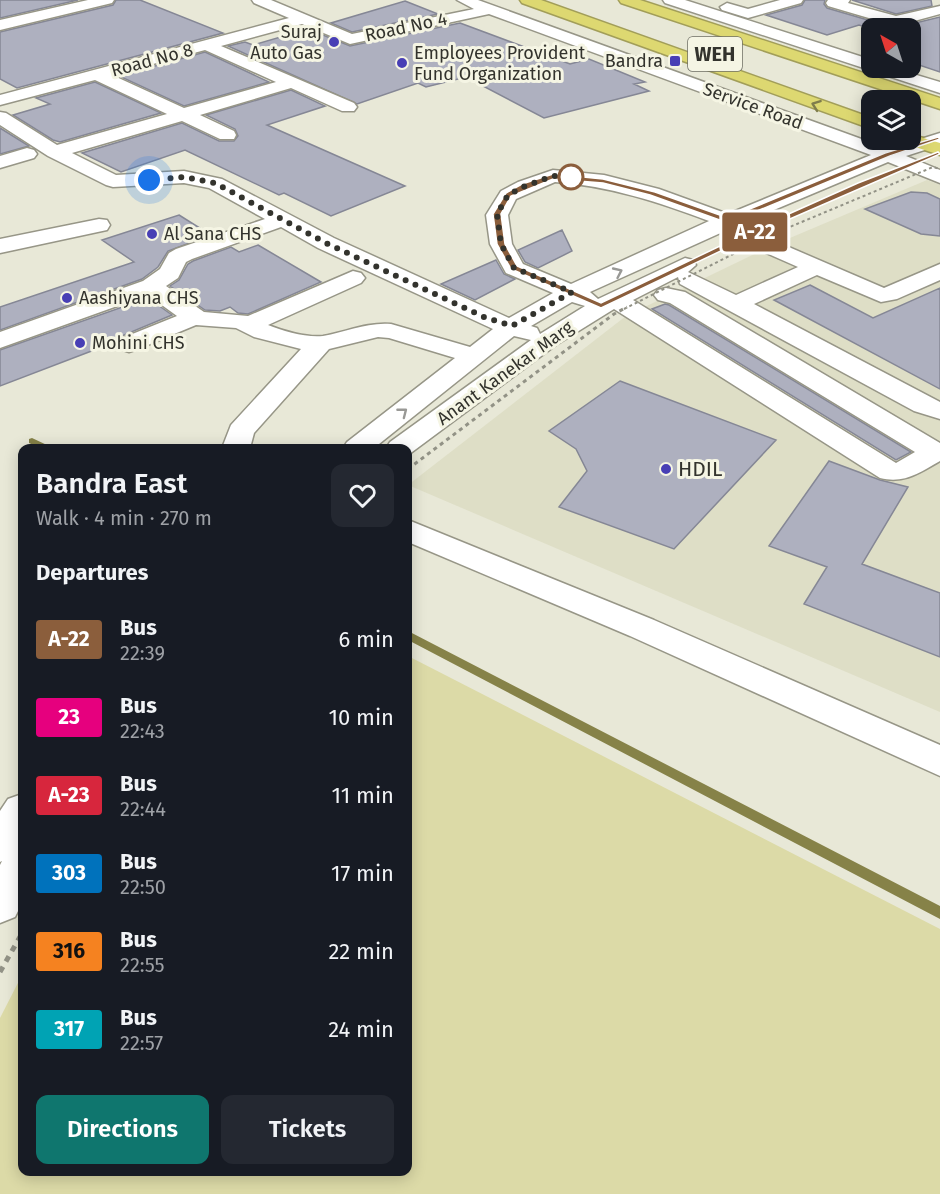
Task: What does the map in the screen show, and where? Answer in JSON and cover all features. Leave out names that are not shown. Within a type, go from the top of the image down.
[{"type":"highway","points":[[527,0],[861,120]]},
{"type":"highway","name":"WEH","points":[[559,0],[861,104]]},
{"type":"highway","points":[[621,4],[940,104]]},
{"type":"highway","name":"WEH","points":[[621,4],[866,90]]},
{"type":"highway","points":[[921,110],[940,116]]},
{"type":"highway","points":[[921,132],[933,143]]},
{"type":"street","points":[[0,25],[107,0]]},
{"type":"street","name":"Road No 4","points":[[259,0],[350,39],[488,10]]},
{"type":"street","name":"Service Road","points":[[464,0],[888,155],[940,177]]},
{"type":"street","points":[[705,0],[861,50]]},
{"type":"street","points":[[729,20],[796,0]]},
{"type":"street","points":[[913,0],[940,9]]},
{"type":"street","points":[[675,1],[861,62]]},
{"type":"street","points":[[823,1],[896,21],[940,9]]},
{"type":"street","name":"Road No 8","points":[[0,100],[303,19]]},
{"type":"street","points":[[165,41],[187,51]]},
{"type":"street","points":[[206,45],[348,107]]},
{"type":"street","points":[[98,75],[227,135]]},
{"type":"street","points":[[914,78],[940,88]]},
{"type":"street","points":[[55,152],[291,83]]},
{"type":"street","points":[[0,117],[55,152],[113,181],[184,177],[215,183],[336,248],[484,317],[547,340]]},
{"type":"street","name":"Anant Kanekar Marg","points":[[726,246],[738,228],[888,155],[933,143]]},
{"type":"street","name":"Anant Kanekar Marg","points":[[372,444],[512,326],[572,292],[738,228],[912,165],[933,143]]},
{"type":"street","points":[[0,162],[27,154]]},
{"type":"street","points":[[670,283],[677,297],[935,452],[901,472],[890,472],[608,303],[572,292],[514,268],[501,244],[497,214],[508,195],[525,186],[553,176],[582,178],[652,193],[738,228],[816,267],[881,295],[889,294],[940,271]]},
{"type":"street","points":[[0,340],[151,286],[170,273],[177,258],[184,254],[285,219]]},
{"type":"street","points":[[0,246],[99,225]]},
{"type":"street","name":"Anant Kanekar Marg","points":[[405,444],[547,340],[608,303],[670,283],[705,256]]},
{"type":"street","points":[[735,304],[816,267]]},
{"type":"street","points":[[248,325],[353,278]]},
{"type":"street","points":[[670,283],[735,304],[924,405],[940,411]]},
{"type":"street","points":[[151,286],[195,317],[204,320],[228,319],[274,335],[320,344],[378,330],[391,331],[474,356]]},
{"type":"street","points":[[129,344],[195,317]]},
{"type":"street","points":[[237,444],[241,431],[320,344]]},
{"type":"street","points":[[412,532],[652,633],[940,761]]},
{"type":"street","points":[[0,845],[18,816]]},
{"type":"street","points":[[0,904],[18,872]]},
{"type":"path","points":[[412,466],[614,314],[773,234],[933,167],[940,169]]},
{"type":"path","points":[[0,972],[18,938]]},
{"type":"shaded area","points":[[927,180],[940,185],[940,712],[412,487],[412,482],[626,316],[771,246]]},
{"type":"shaded area","points":[[412,658],[940,929],[940,1194],[0,1194],[0,1018],[18,983],[18,1176],[412,1176]]},
{"type":"building","points":[[0,0],[78,0],[0,18]]},
{"type":"building","points":[[116,0],[140,0],[223,33],[17,88],[0,79],[0,32],[113,5]]},
{"type":"building","points":[[805,0],[825,0],[824,4],[827,8],[861,18],[861,26],[827,35],[766,15],[802,5]]},
{"type":"building","points":[[852,0],[931,0],[932,6],[896,14]]},
{"type":"building","points":[[405,1],[438,14],[352,32],[331,23]]},
{"type":"building","points":[[940,17],[940,72],[921,66],[921,22]]},
{"type":"building","points":[[460,23],[570,64],[589,59],[645,82],[634,84],[649,91],[544,118],[466,77],[426,87],[418,83],[357,104],[228,46],[245,42],[253,45],[308,29],[350,46]]},
{"type":"building","points":[[205,52],[269,82],[184,106],[119,76]]},
{"type":"building","points":[[95,82],[161,113],[60,142],[13,115],[50,104],[36,98]]},
{"type":"building","points":[[291,90],[325,106],[267,125],[405,186],[331,216],[284,193],[279,195],[185,150],[121,172],[82,153],[182,123],[219,141],[234,141],[238,136],[235,129],[206,115]]},
{"type":"building","points":[[0,128],[29,146],[0,154]]},
{"type":"building","points":[[911,192],[927,193],[940,199],[940,236],[921,234],[865,209]]},
{"type":"building","points":[[179,215],[211,235],[168,251],[158,267],[142,279],[0,330],[0,307],[134,262],[102,240]]},
{"type":"building","points":[[562,230],[572,251],[538,268],[525,262],[518,250]]},
{"type":"building","points":[[258,245],[321,282],[248,314],[238,313],[230,307],[220,311],[205,310],[170,286],[179,280],[188,264],[193,261],[231,247],[239,252]]},
{"type":"building","points":[[496,260],[504,274],[515,279],[475,300],[441,284]]},
{"type":"building","points":[[810,285],[873,318],[940,288],[940,389],[774,300]]},
{"type":"building","name":"Mohini CHS","points":[[148,298],[172,315],[119,337],[115,342],[0,386],[0,350]]},
{"type":"building","points":[[665,304],[911,452],[896,460],[652,309]]},
{"type":"building","name":"HDIL","points":[[620,381],[776,440],[674,549],[559,507],[587,471],[576,449],[549,431]]},
{"type":"building","points":[[829,461],[880,480],[908,487],[862,564],[940,593],[940,657],[804,604],[827,567],[769,546]]},
{"type":"waterway","points":[[32,441],[38,444]]},
{"type":"waterway","points":[[412,637],[940,913]]},
{"type":"bus line","name":"A-22","points":[[940,139],[888,155],[728,221],[652,193],[603,181],[553,176],[508,195],[497,214],[501,244],[514,268],[601,306],[767,227],[861,185],[940,154]]},
{"type":"place","name":"Suraj Auto Gas","points":[[334,42]]},
{"type":"place","name":"Bandra","points":[[675,61]]},
{"type":"place","name":"Employees Provident Fund Organization","points":[[402,63]]},
{"type":"place","name":"Al Sana CHS","points":[[152,234]]},
{"type":"place","name":"Aashiyana CHS","points":[[67,298]]},
{"type":"place","name":"Mohini CHS","points":[[80,343]]},
{"type":"place","name":"HDIL","points":[[666,469]]},
{"type":"route","points":[[149,180],[184,177],[215,183],[326,243],[484,317],[512,326],[572,292],[514,268],[501,244],[497,214],[508,195],[525,186],[553,176],[571,177]]}]
